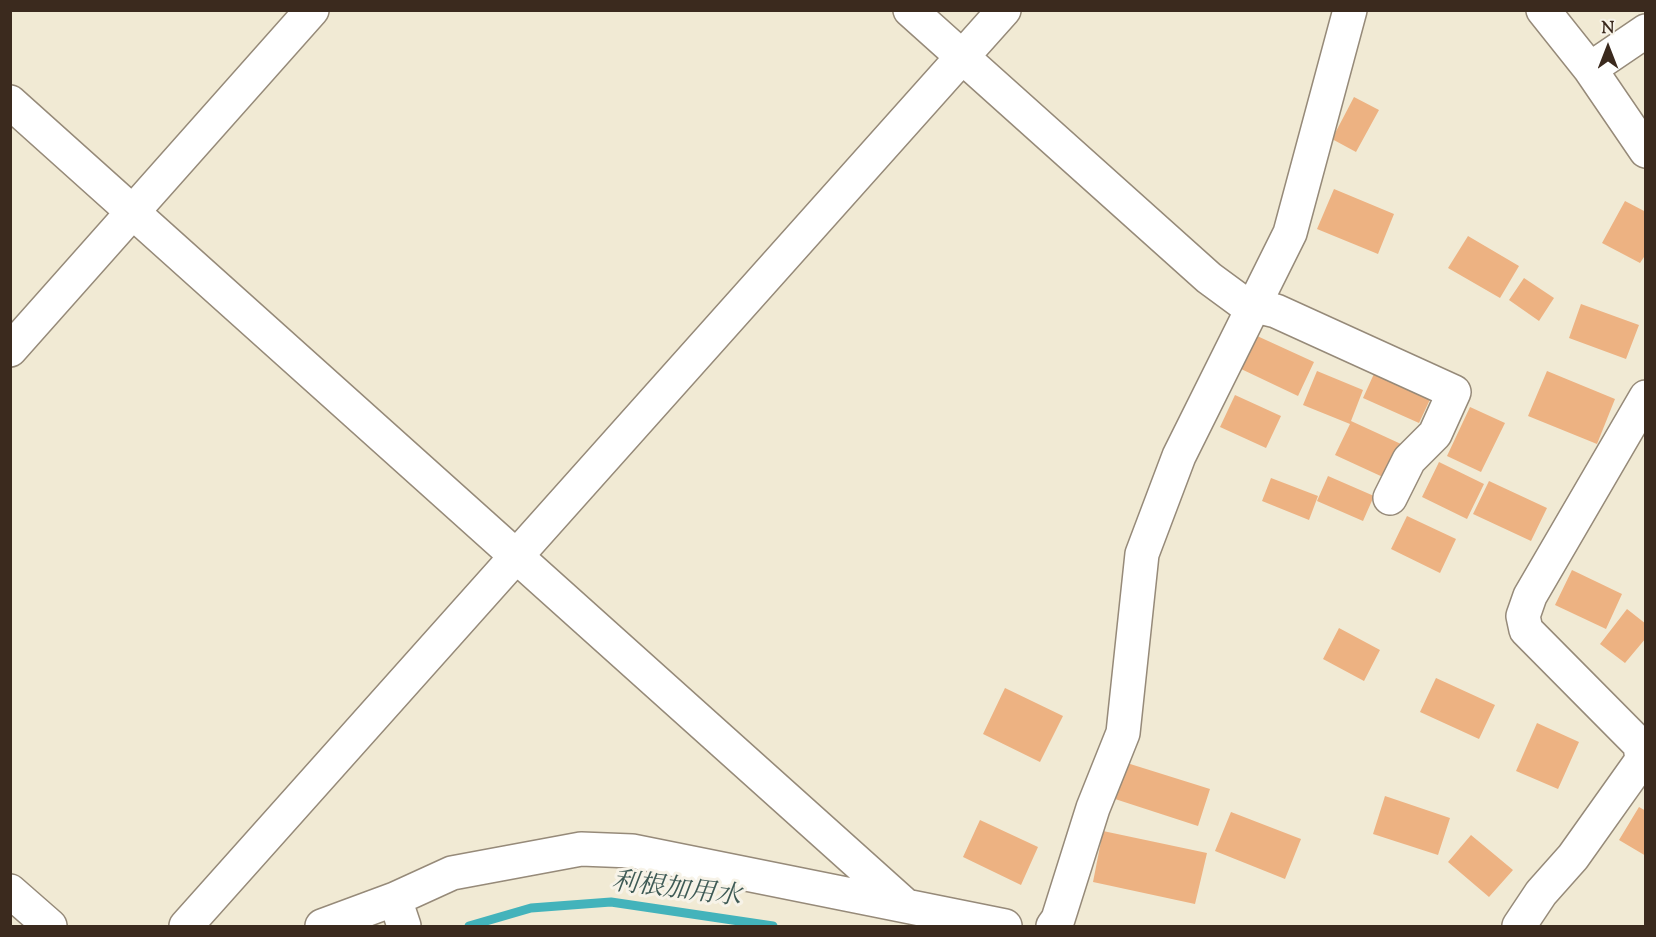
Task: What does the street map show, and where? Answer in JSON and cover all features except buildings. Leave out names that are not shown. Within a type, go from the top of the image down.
[{"type":"street","points":[[10,350],[312,10]]},
{"type":"street","points":[[910,10],[1209,278],[1236,299],[1276,311],[1454,392],[1435,434],[1409,460],[1390,498]]},
{"type":"street","points":[[186,927],[1004,10]]},
{"type":"street","points":[[1053,927],[1058,920],[1092,808],[1123,733],[1142,554],[1179,456],[1290,233],[1350,10]]},
{"type":"street","points":[[1543,10],[1590,69],[1646,151]]},
{"type":"street","points":[[1590,69],[1646,31]]},
{"type":"street","points":[[10,102],[905,905]]},
{"type":"street","points":[[1519,927],[1541,893],[1573,857],[1642,760],[1640,745],[1526,630],[1524,616],[1530,596],[1646,397]]},
{"type":"street","points":[[322,927],[399,913],[452,873],[580,849],[632,850],[1005,927]]},
{"type":"street","points":[[10,891],[50,927]]},
{"type":"waterway","name":"利根加用水","points":[[469,926],[531,908],[611,902],[773,926]]}]
